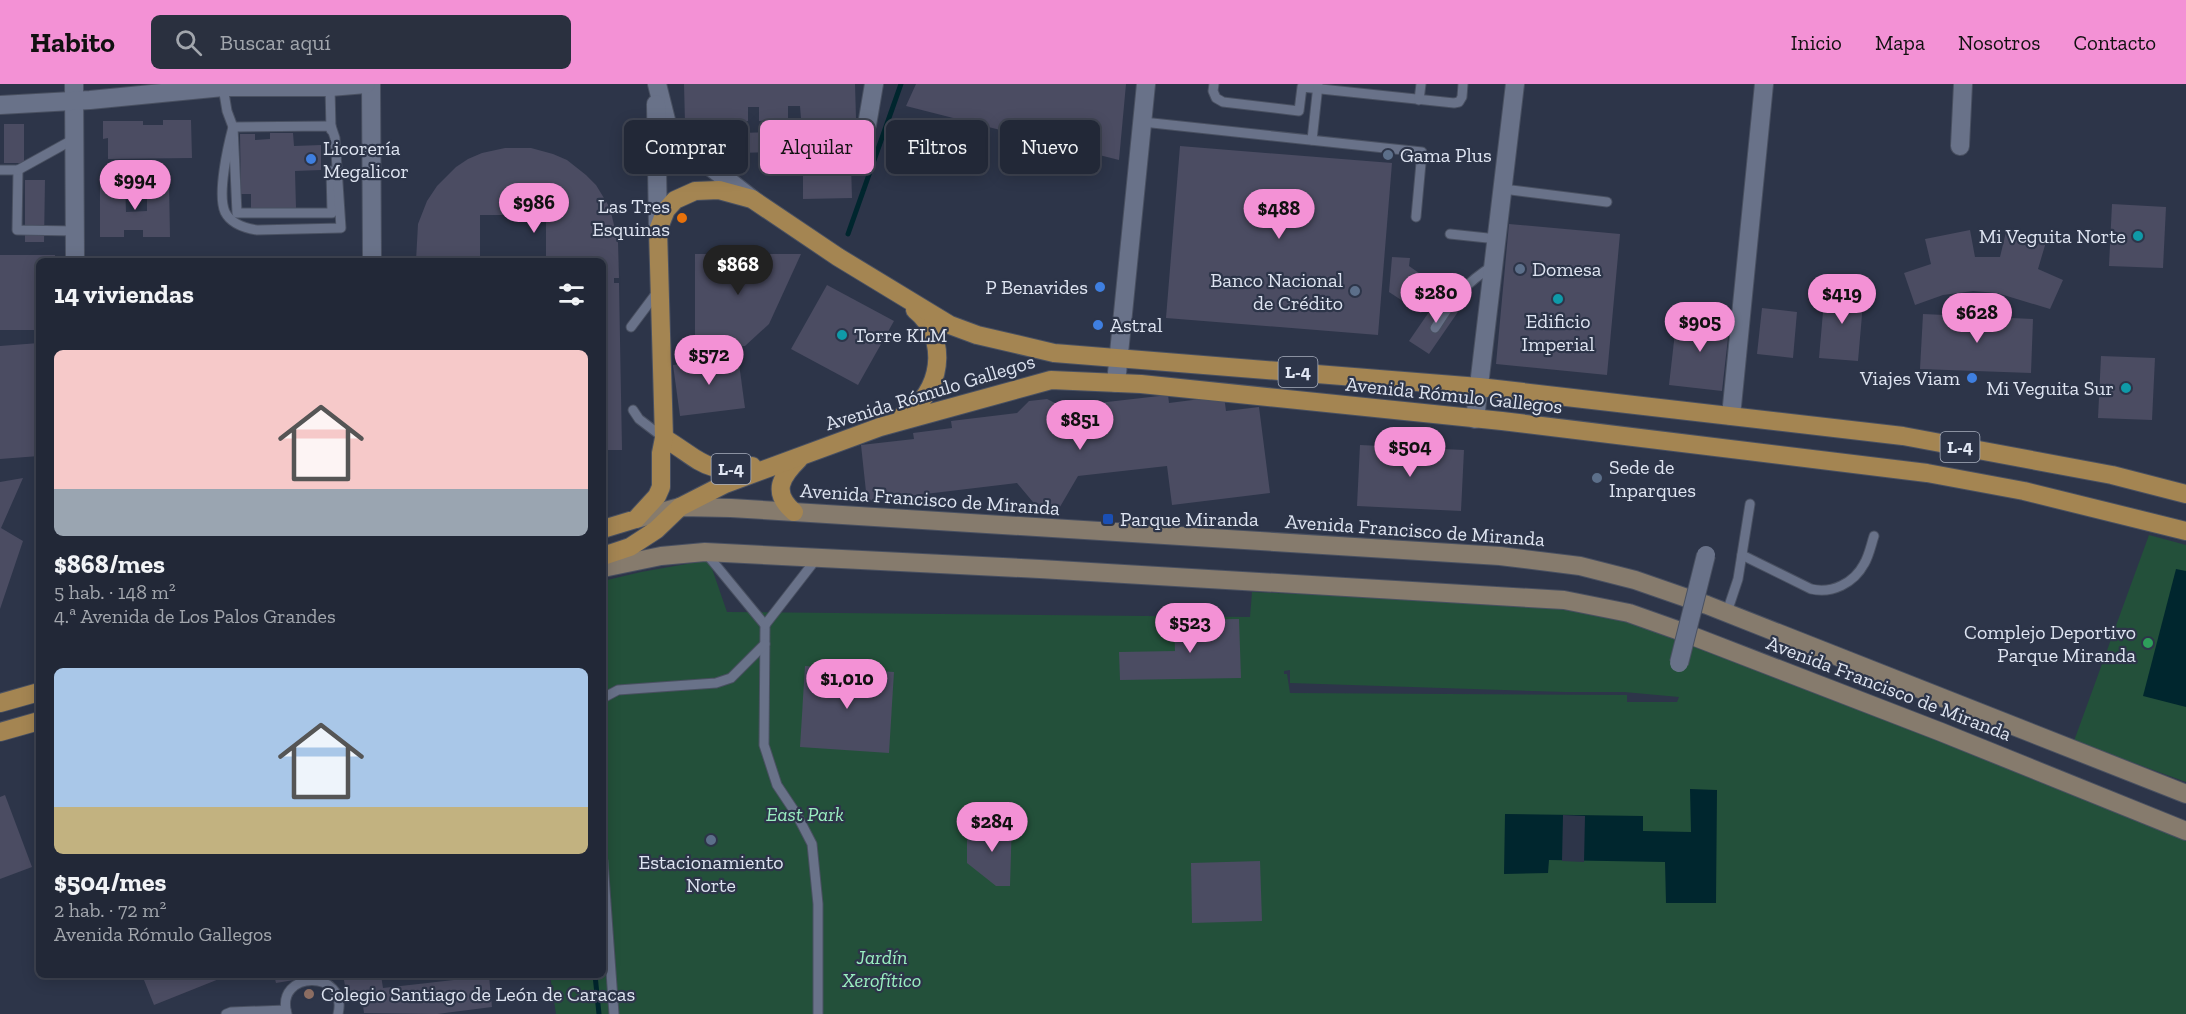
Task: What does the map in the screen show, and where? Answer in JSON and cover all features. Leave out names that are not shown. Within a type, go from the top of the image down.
[{"type":"main road","name":"L-4","points":[[636,519],[652,504],[661,487],[661,453],[664,438],[658,230],[666,210],[675,200],[694,191],[719,190],[752,199]]},
{"type":"main road","name":"Avenida Rómulo Gallegos","points":[[752,199],[885,287],[950,325],[976,335],[1053,353],[1479,387],[1903,436],[2112,475],[2186,494]]},
{"type":"main road","name":"L-4","points":[[880,427],[913,410],[921,403],[934,377],[938,356],[937,346],[928,324],[885,287]]},
{"type":"main road","name":"Avenida Rómulo Gallegos","points":[[606,555],[630,547],[656,530],[680,507],[725,484],[880,427],[1051,380],[1116,383],[1474,419],[1927,473],[2024,491],[2186,531]]},
{"type":"main road","name":"L-4","points":[[664,438],[694,460],[722,469],[756,466],[805,454]]},
{"type":"main road","name":"L-4","points":[[794,512],[784,502],[781,484],[785,472],[805,454]]},
{"type":"main road","name":"Avenida Francisco de Miranda","points":[[606,528],[680,507],[794,512],[1052,530],[1500,556],[1580,566],[1635,580],[1727,612],[2186,794]]},
{"type":"main road","name":"Avenida Francisco de Miranda","points":[[606,567],[661,556],[705,552],[1564,600],[1629,613],[1677,630],[1941,732],[2186,831]]},
{"type":"main road","points":[[0,703],[36,693]]},
{"type":"main road","points":[[0,732],[36,722]]},
{"type":"street","points":[[0,105],[74,92],[223,87],[330,87],[366,84]]},
{"type":"street","points":[[371,84],[372,258]]},
{"type":"street","points":[[657,84],[669,128],[676,140],[752,199]]},
{"type":"street","points":[[657,84],[655,134],[658,230]]},
{"type":"street","points":[[868,120],[874,84]]},
{"type":"street","points":[[1116,383],[1146,84]]},
{"type":"street","points":[[1474,419],[1515,84]]},
{"type":"street","points":[[1731,416],[1764,84]]},
{"type":"street","points":[[1960,146],[1963,84]]},
{"type":"street","points":[[74,92],[75,258]]},
{"type":"street","points":[[1679,663],[1706,555]]},
{"type":"lane","points":[[1214,84],[1213,91],[1216,98],[1223,102],[1299,111],[1302,87],[1318,86],[1372,95],[1454,104],[1462,97],[1463,84]]},
{"type":"lane","points":[[1372,84],[1372,95]]},
{"type":"lane","points":[[1419,100],[1421,84]]},
{"type":"lane","points":[[1312,140],[1318,86]]},
{"type":"lane","points":[[223,87],[227,111],[234,127],[237,213],[332,213],[330,87]]},
{"type":"lane","points":[[1143,122],[1422,152],[1416,217]]},
{"type":"lane","points":[[234,127],[225,158],[224,210],[230,219],[244,228],[257,230],[341,228],[335,138],[331,126]]},
{"type":"lane","points":[[234,127],[331,126]]},
{"type":"lane","points":[[0,170],[18,171],[74,139]]},
{"type":"lane","points":[[18,171],[17,230],[75,231]]},
{"type":"lane","points":[[1503,189],[1607,202]]},
{"type":"lane","points":[[1450,234],[1497,239]]},
{"type":"lane","points":[[1435,328],[1449,306],[1472,279],[1494,265]]},
{"type":"lane","points":[[631,327],[658,291]]},
{"type":"lane","points":[[633,410],[639,419],[664,438]]},
{"type":"lane","points":[[1727,612],[1738,579],[1750,504]]},
{"type":"lane","points":[[1742,555],[1811,589],[1823,592],[1836,589],[1857,575],[1865,563],[1874,536]]},
{"type":"lane","points":[[705,552],[765,625]]},
{"type":"lane","points":[[817,558],[765,625],[764,745],[777,784],[812,844],[818,904],[818,1014]]},
{"type":"lane","points":[[606,696],[618,690],[716,683],[731,678],[765,644]]},
{"type":"lane","points":[[606,903],[614,1014]]},
{"type":"lane","points":[[226,1014],[231,1012],[286,1012],[289,994],[296,985],[314,980],[323,982],[337,996],[338,1014]]},
{"type":"green space","name":"Complejo Deportivo Parque Miranda","points":[[2149,535],[2186,545],[2186,782],[2074,741]]},
{"type":"green space","name":"East Park","points":[[709,560],[727,612],[1250,617],[1252,592],[1564,605],[1636,623],[1970,751],[2186,841],[2186,1014],[556,1014],[550,978],[606,978],[606,580]],"holes":[[[1290,670],[1290,683],[1624,692],[1679,697],[1677,702],[1627,702],[1627,695],[1290,693],[1287,674],[1284,674],[1284,671]]]},
{"type":"shaded area","points":[[2176,569],[2186,571],[2186,707],[2143,696]]},
{"type":"shaded area","points":[[1690,789],[1717,790],[1716,903],[1666,903],[1665,862],[1549,860],[1548,873],[1504,874],[1505,814],[1643,816],[1643,831],[1691,832]]},
{"type":"pier","points":[[1563,815],[1585,816],[1584,862],[1562,861]]},
{"type":"building","points":[[684,84],[855,84],[856,118],[801,119],[800,106],[788,106],[788,120],[759,121],[759,107],[748,107],[748,120],[685,120]]},
{"type":"building","points":[[916,84],[1126,84],[1119,160],[1100,155],[1100,120],[1000,120],[1000,130],[988,127],[988,120],[961,120],[906,106]]},
{"type":"building","points":[[163,120],[191,120],[192,158],[108,159],[108,138],[103,139],[103,121],[143,121],[143,125],[163,125]]},
{"type":"building","points":[[4,124],[24,124],[24,163],[4,163]]},
{"type":"building","points":[[760,132],[760,152],[748,153],[748,133]]},
{"type":"building","points":[[270,133],[293,133],[294,146],[321,145],[321,170],[295,171],[296,208],[251,208],[251,194],[241,194],[240,134],[255,134],[255,140],[270,139]]},
{"type":"building","points":[[1180,146],[1392,163],[1378,335],[1166,318]]},
{"type":"building","points":[[505,148],[531,148],[567,160],[596,185],[610,208],[618,242],[619,278],[614,278],[614,283],[619,283],[622,450],[606,450],[606,258],[546,258],[546,215],[480,215],[480,258],[416,258],[418,224],[427,201],[437,186],[456,167],[482,153]]},
{"type":"building","points":[[770,174],[851,174],[852,198],[803,199],[803,176],[770,176]]},
{"type":"building","points":[[25,180],[45,180],[44,242],[25,242]]},
{"type":"building","points":[[100,182],[125,182],[126,212],[147,211],[147,182],[169,182],[170,237],[143,237],[143,230],[124,230],[124,237],[100,237]]},
{"type":"building","name":"Mi Veguita Norte","points":[[2112,204],[2166,207],[2163,268],[2109,266]]},
{"type":"building","name":"Edificio Imperial","points":[[1509,224],[1620,234],[1607,375],[1496,364]]},
{"type":"building","points":[[1970,230],[1975,257],[2000,257],[2006,232],[2046,242],[2038,269],[2063,280],[2050,309],[1997,293],[1973,291],[1943,295],[1915,305],[1904,273],[1931,264],[1925,239]]},
{"type":"building","points":[[695,254],[801,254],[769,324],[745,346],[695,350]]},
{"type":"building","points":[[0,255],[55,255],[55,258],[36,258],[36,330],[0,330]]},
{"type":"building","points":[[1392,257],[1410,258],[1409,266],[1439,287],[1421,313],[1389,292]]},
{"type":"building","name":"Torre KLM","points":[[827,285],[894,321],[858,385],[791,349]]},
{"type":"building","points":[[1825,289],[1864,292],[1858,361],[1819,358]]},
{"type":"building","points":[[1442,293],[1462,306],[1429,354],[1409,341]]},
{"type":"building","points":[[1762,308],[1797,312],[1793,358],[1757,354]]},
{"type":"building","points":[[1923,314],[2033,319],[2031,373],[1920,369]]},
{"type":"building","points":[[1677,315],[1730,320],[1722,391],[1669,385]]},
{"type":"building","points":[[36,343],[36,456],[0,459],[0,346]]},
{"type":"building","points":[[738,356],[745,408],[680,416],[673,365]]},
{"type":"building","name":"Mi Veguita Sur","points":[[2101,356],[2155,358],[2152,420],[2098,418]]},
{"type":"building","points":[[1168,395],[1169,403],[1224,396],[1226,411],[1259,407],[1270,493],[1172,505],[1167,466],[1078,476],[1057,512],[1043,514],[1017,483],[867,501],[861,445],[914,439],[913,433],[952,428],[951,421],[1017,413],[1029,401],[1047,399],[1063,407]]},
{"type":"building","points":[[1360,445],[1464,450],[1461,511],[1357,506]]},
{"type":"building","points":[[23,478],[1,528],[23,541],[0,609],[0,482]]},
{"type":"building","points":[[1239,619],[1241,678],[1120,680],[1119,652],[1175,651],[1174,620]]},
{"type":"building","points":[[805,666],[894,672],[889,753],[800,747]]},
{"type":"building","points":[[5,795],[32,867],[0,879],[0,797]]},
{"type":"building","points":[[1012,820],[1010,886],[996,886],[967,863],[967,839],[1002,822]]},
{"type":"building","points":[[1260,861],[1262,921],[1192,923],[1191,863]]},
{"type":"building","points":[[143,978],[222,978],[154,1005]]},
{"type":"building","points":[[275,978],[306,978],[276,983]]},
{"type":"building","points":[[344,978],[381,978],[383,988],[489,978],[492,1007],[437,1014],[364,1013],[361,991],[346,991]]},
{"type":"waterway","points":[[848,234],[901,84]]},
{"type":"waterway","points":[[595,978],[599,1014]]},
{"type":"place","name":"Gama Plus","points":[[1388,155]]},
{"type":"place","name":"Licorería Megalicor","points":[[311,159]]},
{"type":"place","name":"Las Tres Esquinas","points":[[682,218]]},
{"type":"place","name":"Mi Veguita Norte","points":[[2138,236]]},
{"type":"place","name":"Domesa","points":[[1520,269]]},
{"type":"place","name":"P Benavides","points":[[1100,287]]},
{"type":"place","name":"Banco Nacional de Crédito","points":[[1355,291]]},
{"type":"place","name":"Edificio Imperial","points":[[1558,299]]},
{"type":"place","name":"Astral","points":[[1098,325]]},
{"type":"place","name":"Torre KLM","points":[[842,335]]},
{"type":"place","name":"Viajes Viam","points":[[1972,378]]},
{"type":"place","name":"Mi Veguita Sur","points":[[2126,388]]},
{"type":"place","name":"Sede de Inparques","points":[[1597,478]]},
{"type":"place","name":"Parque Miranda","points":[[1108,519]]},
{"type":"place","name":"Complejo Deportivo Parque Miranda","points":[[2148,643]]},
{"type":"place","name":"Estacionamiento Norte","points":[[711,840]]},
{"type":"place","name":"Colegio Santiago de León de Caracas","points":[[309,994]]},
{"type":"park label","name":"Jardín Xerofítico","points":[[882,968]]}]
